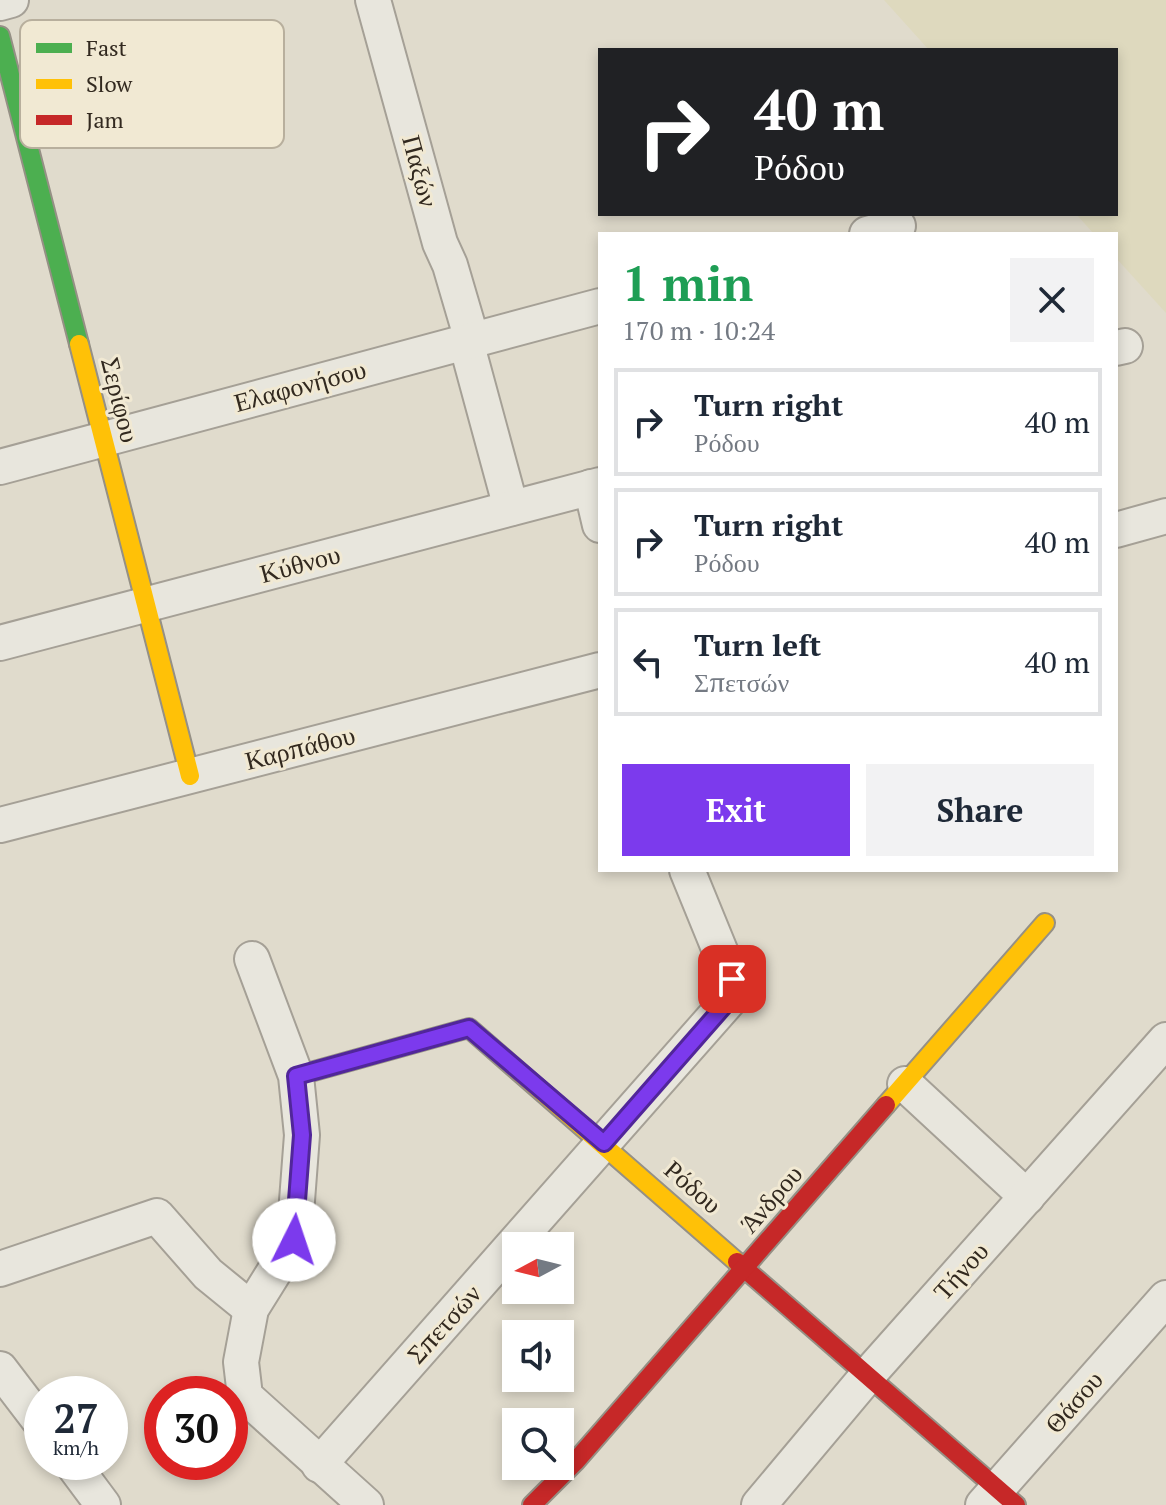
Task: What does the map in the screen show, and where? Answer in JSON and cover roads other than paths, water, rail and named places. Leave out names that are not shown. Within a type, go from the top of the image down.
[{"type":"street","points":[[0,3],[11,0]]},
{"type":"street","name":"Παξών","points":[[373,0],[440,243],[450,265],[511,508]]},
{"type":"street","name":"Σερίφου","points":[[0,36],[20,114]]},
{"type":"street","name":"Σερίφου","points":[[29,148],[190,776]]},
{"type":"street","name":"Ελαφονήσου","points":[[0,467],[598,307]]},
{"type":"street","points":[[595,486],[598,509]]},
{"type":"street","name":"Κύθνου","points":[[0,643],[595,486]]},
{"type":"street","points":[[1118,529],[1161,514]]},
{"type":"street","name":"Καρπάθου","points":[[0,825],[598,671]]},
{"type":"street","name":"Σπετσών","points":[[319,1465],[734,994],[732,979],[688,872]]},
{"type":"street","name":"Άνδρου","points":[[532,1505],[575,1462],[1045,923]]},
{"type":"street","points":[[252,959],[296,1076],[302,1135],[294,1240],[251,1309],[241,1362],[245,1396],[366,1505]]},
{"type":"street","name":"Ρόδου","points":[[296,1076],[469,1028],[868,1375],[999,1500]]},
{"type":"street","name":"Τήνου","points":[[759,1505],[868,1375],[1166,1040]]},
{"type":"street","points":[[905,1084],[1027,1197]]},
{"type":"street","points":[[0,1269],[157,1216],[208,1274],[251,1309]]},
{"type":"street","name":"Θάσου","points":[[999,1500],[1166,1298]]},
{"type":"street","points":[[0,1369],[24,1400]]},
{"type":"street","points":[[84,1480],[103,1505]]}]
